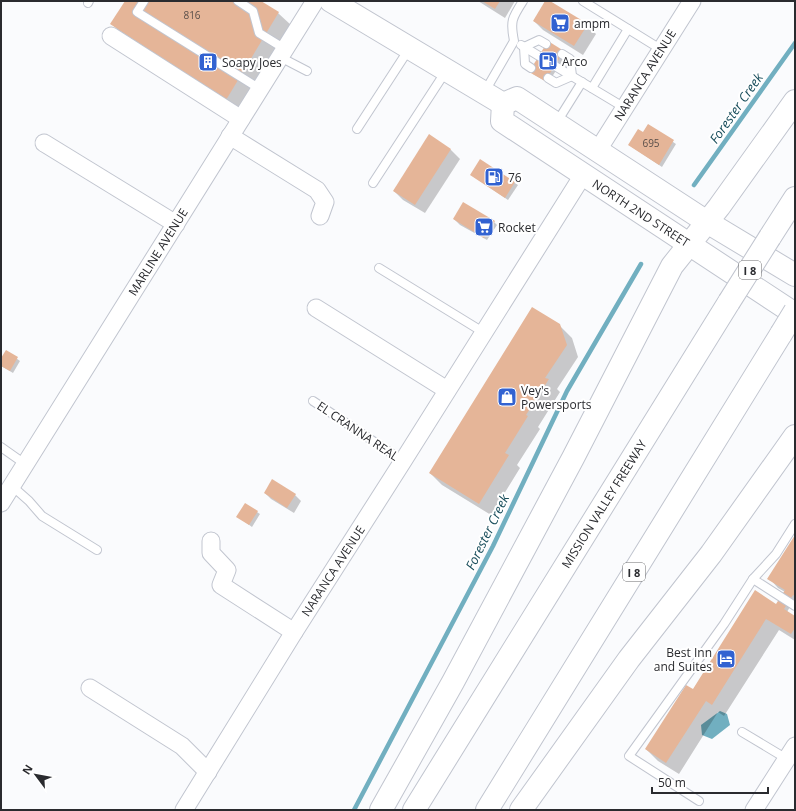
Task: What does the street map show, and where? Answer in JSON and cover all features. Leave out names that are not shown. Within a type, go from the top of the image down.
[{"type":"main road","points":[[331,1],[503,104],[518,98],[708,222],[795,275]]},
{"type":"main road","points":[[381,810],[453,682],[573,458],[672,266],[708,222],[795,101]]},
{"type":"main road","name":"NORTH 2ND STREET","points":[[503,104],[502,121],[689,245],[795,313]]},
{"type":"main road","points":[[517,131],[533,129],[580,154],[598,150]]},
{"type":"main road","points":[[583,175],[592,169],[611,173],[659,204],[677,202]]},
{"type":"main road","name":"MISSION VALLEY FREEWAY","points":[[414,810],[795,198]]},
{"type":"main road","name":"I 8","points":[[487,810],[795,313]]},
{"type":"main road","points":[[521,810],[629,659],[711,554],[795,436]]},
{"type":"street","name":"MARLINE AVENUE","points":[[1,503],[315,1]]},
{"type":"street","name":"NARANCA AVENUE","points":[[598,150],[692,1]]},
{"type":"street","points":[[111,36],[241,119]]},
{"type":"street","points":[[230,136],[317,190],[324,202],[320,216]]},
{"type":"street","points":[[44,143],[176,224]]},
{"type":"street","name":"NARANCA AVENUE","points":[[184,810],[294,632],[583,175]]},
{"type":"street","points":[[316,308],[447,390]]},
{"type":"street","points":[[211,541],[211,553],[228,570],[221,585],[294,632]]},
{"type":"street","points":[[90,688],[182,746],[208,772]]},
{"type":"street","points":[[754,810],[791,752]]},
{"type":"lane","points":[[144,1],[137,12],[260,89]]},
{"type":"lane","points":[[238,1],[253,11],[259,33],[306,72]]},
{"type":"lane","points":[[484,92],[514,41],[511,26],[515,14],[523,1]]},
{"type":"lane","points":[[583,1],[662,50]]},
{"type":"lane","points":[[592,88],[628,29]]},
{"type":"lane","points":[[524,47],[539,40],[546,44]]},
{"type":"lane","points":[[514,41],[539,56]]},
{"type":"lane","points":[[524,47],[525,64],[531,68]]},
{"type":"lane","points":[[358,129],[409,48]]},
{"type":"lane","points":[[562,54],[570,59],[572,76]]},
{"type":"lane","points":[[555,66],[625,108]]},
{"type":"lane","points":[[373,183],[447,70]]},
{"type":"lane","points":[[548,78],[556,83],[572,76]]},
{"type":"lane","points":[[557,123],[582,82]]},
{"type":"lane","points":[[379,268],[483,332]]},
{"type":"lane","name":"EL CRANNA REAL","points":[[313,401],[403,461]]},
{"type":"lane","points":[[1,447],[26,464]]},
{"type":"lane","points":[[12,486],[30,501],[42,516],[96,550]]},
{"type":"lane","points":[[699,801],[630,756],[724,624],[753,579],[776,554],[795,524]]},
{"type":"lane","points":[[753,579],[795,606]]},
{"type":"lane","points":[[742,732],[791,752]]},
{"type":"water","points":[[720,711],[727,714],[730,725],[712,739],[702,735],[701,725]]},
{"type":"building","name":"Soapy Joes","points":[[125,1],[261,1],[279,12],[226,100],[110,24]]},
{"type":"building","points":[[482,1],[500,1],[495,9]]},
{"type":"building","name":"ampm","points":[[545,1],[550,1],[588,24],[574,46],[533,21]]},
{"type":"building","points":[[548,41],[564,51],[545,81],[529,72]]},
{"type":"building","points":[[648,124],[674,140],[659,165],[628,145],[638,129],[643,132]]},
{"type":"building","points":[[429,134],[451,149],[415,205],[393,191]]},
{"type":"building","points":[[480,159],[515,182],[505,198],[470,175]]},
{"type":"building","points":[[463,202],[495,221],[484,238],[453,219]]},
{"type":"building","name":"Vey's Powersports","points":[[532,307],[560,324],[567,345],[545,378],[549,379],[526,415],[528,416],[505,453],[509,455],[479,504],[429,473]]},
{"type":"building","points":[[6,350],[18,357],[10,371],[1,366],[1,358]]},
{"type":"building","points":[[272,479],[296,494],[287,508],[264,493]]},
{"type":"building","points":[[245,503],[258,511],[249,525],[236,517]]},
{"type":"building","name":"Best Inn and Suites","points":[[795,535],[795,596],[793,595],[784,609],[795,616],[795,628],[791,634],[766,619],[712,705],[706,701],[666,763],[645,749],[686,685],[693,689],[755,590],[776,604],[785,590],[767,579]]},
{"type":"waterway","name":"Forester Creek","points":[[694,185],[795,43]]},
{"type":"waterway","name":"Forester Creek","points":[[354,810],[493,546],[567,391],[641,264]]},
{"type":"place","name":"ampm","points":[[560,23]]},
{"type":"place","name":"Arco","points":[[548,61]]},
{"type":"place","name":"Soapy Joes","points":[[208,62]]},
{"type":"place","name":"76","points":[[494,177]]},
{"type":"place","name":"Rocket","points":[[484,227]]},
{"type":"place","name":"Vey's Powersports","points":[[507,397]]},
{"type":"place","name":"Best Inn and Suites","points":[[726,659]]}]
